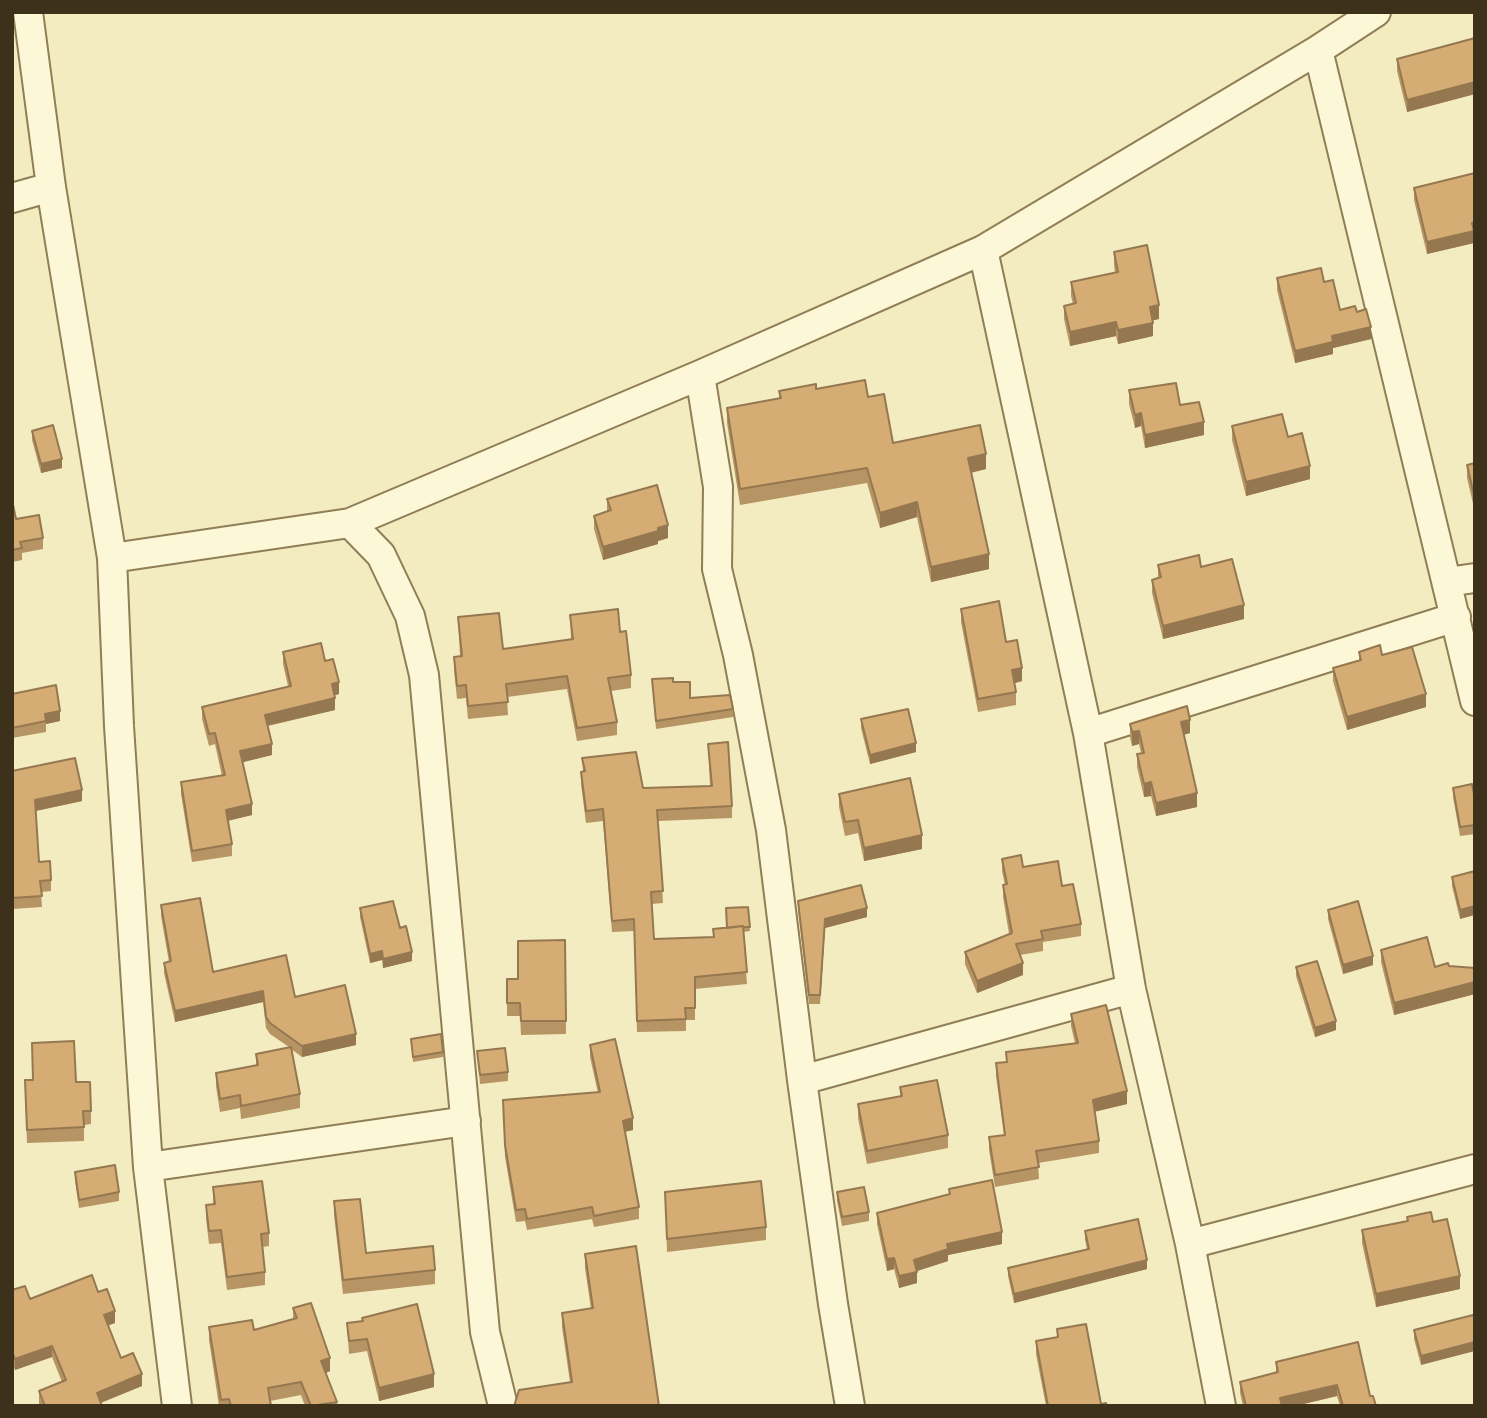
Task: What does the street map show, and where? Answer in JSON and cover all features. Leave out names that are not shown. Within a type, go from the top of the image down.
[{"type":"street","points":[[29,12],[51,187],[112,558],[119,726],[148,1167],[177,1406]]},
{"type":"street","points":[[112,558],[350,523],[700,375],[982,250],[1318,50],[1376,12]]},
{"type":"street","points":[[1318,50],[1475,701]]},
{"type":"street","points":[[12,198],[51,187]]},
{"type":"street","points":[[982,250],[1088,733],[1131,989],[1190,1244],[1221,1406]]},
{"type":"street","points":[[700,375],[718,487],[717,569],[738,655],[771,830],[802,1080],[850,1406]]},
{"type":"street","points":[[350,523],[381,555],[410,616],[424,675],[485,1332],[503,1406]]},
{"type":"street","points":[[1447,582],[1475,578]]},
{"type":"street","points":[[1088,733],[1456,617]]},
{"type":"street","points":[[802,1080],[1131,989]]},
{"type":"street","points":[[148,1167],[466,1121]]},
{"type":"street","points":[[1190,1244],[1475,1169]]},
{"type":"building","points":[[1475,38],[1475,82],[1407,100],[1397,59]]},
{"type":"building","points":[[1475,173],[1475,222],[1472,223],[1474,231],[1427,242],[1414,188]]},
{"type":"building","points":[[1147,245],[1159,305],[1150,307],[1153,323],[1118,330],[1116,322],[1070,332],[1064,306],[1076,303],[1071,282],[1118,272],[1114,252]]},
{"type":"building","points":[[1321,268],[1324,282],[1333,280],[1340,310],[1355,306],[1357,312],[1366,309],[1371,327],[1332,336],[1333,342],[1295,351],[1277,278]]},
{"type":"building","points":[[865,380],[868,397],[884,394],[893,443],[980,425],[986,454],[968,458],[989,554],[931,567],[917,502],[880,513],[867,468],[740,489],[727,408],[781,398],[779,391],[816,384],[816,389]]},
{"type":"building","points":[[1176,383],[1180,405],[1199,402],[1204,422],[1145,435],[1141,413],[1135,415],[1129,390]]},
{"type":"building","points":[[1282,414],[1288,437],[1302,433],[1310,466],[1246,482],[1232,426]]},
{"type":"building","points":[[53,425],[62,459],[41,464],[32,431]]},
{"type":"building","points":[[1475,463],[1475,499],[1467,465]]},
{"type":"building","points":[[657,485],[668,525],[658,528],[658,531],[603,547],[594,516],[611,510],[607,499]]},
{"type":"building","points":[[12,500],[16,519],[39,515],[43,538],[20,542],[22,548],[12,550]]},
{"type":"building","points":[[1199,555],[1201,567],[1232,559],[1244,605],[1163,626],[1152,580],[1161,577],[1158,565]]},
{"type":"building","points":[[999,601],[1006,642],[1017,640],[1022,668],[1012,670],[1016,692],[978,699],[961,609]]},
{"type":"building","points":[[618,609],[620,632],[626,631],[631,675],[608,678],[617,722],[577,728],[567,676],[506,684],[508,702],[468,706],[466,685],[457,686],[454,657],[462,656],[458,617],[499,613],[503,649],[573,639],[570,615]]},
{"type":"building","points":[[321,643],[325,661],[333,659],[339,682],[332,684],[335,698],[265,715],[272,744],[240,751],[252,804],[226,810],[232,844],[192,851],[181,782],[225,775],[215,733],[209,734],[202,707],[291,686],[283,652]]},
{"type":"building","points":[[1380,645],[1382,655],[1412,647],[1426,694],[1347,717],[1333,668],[1361,660],[1359,652]]},
{"type":"building","points":[[673,678],[673,682],[690,682],[690,698],[730,695],[733,709],[656,721],[652,679]]},
{"type":"building","points":[[56,685],[60,711],[45,714],[46,721],[12,728],[12,694]]},
{"type":"building","points":[[1187,706],[1190,720],[1181,722],[1197,793],[1156,803],[1151,782],[1144,784],[1137,754],[1144,753],[1139,731],[1132,732],[1130,724]]},
{"type":"building","points":[[908,709],[916,743],[870,755],[861,719]]},
{"type":"building","points":[[728,742],[732,806],[657,810],[663,891],[651,892],[654,939],[714,937],[713,929],[743,926],[747,972],[695,977],[695,1008],[685,1008],[686,1019],[637,1021],[634,919],[612,921],[603,809],[586,811],[582,758],[636,752],[643,788],[712,786],[708,744]]},
{"type":"building","points":[[75,758],[82,790],[35,800],[39,862],[50,861],[51,880],[40,881],[42,896],[12,898],[12,771]]},
{"type":"building","points":[[910,778],[922,835],[864,848],[858,820],[845,822],[839,794]]},
{"type":"building","points":[[1472,784],[1475,825],[1460,827],[1453,788]]},
{"type":"building","points":[[1021,855],[1023,867],[1058,861],[1062,886],[1073,884],[1081,924],[1041,931],[1043,939],[1016,944],[1023,963],[977,981],[965,952],[1012,933],[1003,885],[1007,884],[1002,859]]},
{"type":"building","points":[[1475,871],[1475,906],[1460,910],[1452,877]]},
{"type":"building","points":[[861,885],[867,908],[825,919],[820,995],[809,995],[798,901]]},
{"type":"building","points":[[200,898],[213,972],[286,955],[295,997],[345,985],[356,1034],[302,1046],[270,1023],[266,1017],[263,991],[175,1011],[164,963],[171,961],[161,905]]},
{"type":"building","points":[[393,901],[400,928],[406,926],[412,952],[383,959],[382,951],[370,954],[360,908]]},
{"type":"building","points":[[1358,901],[1373,956],[1343,965],[1328,910]]},
{"type":"building","points":[[748,907],[750,927],[727,928],[726,908]]},
{"type":"building","points":[[1427,937],[1435,967],[1448,963],[1449,966],[1475,968],[1475,982],[1394,1003],[1381,950]]},
{"type":"building","points":[[565,940],[566,1021],[521,1021],[520,1003],[507,1003],[507,979],[518,979],[518,941]]},
{"type":"building","points":[[1317,961],[1336,1021],[1315,1028],[1296,967]]},
{"type":"building","points":[[1106,1005],[1127,1091],[1093,1100],[1099,1141],[1036,1151],[1039,1167],[995,1175],[989,1137],[1005,1135],[996,1063],[1007,1062],[1006,1052],[1078,1043],[1071,1014]]},
{"type":"building","points":[[441,1034],[443,1052],[413,1057],[411,1039]]},
{"type":"building","points":[[615,1039],[633,1118],[623,1121],[639,1207],[594,1216],[592,1207],[527,1219],[525,1209],[516,1210],[505,1145],[503,1100],[600,1092],[590,1045]]},
{"type":"building","points":[[74,1041],[76,1082],[90,1082],[91,1111],[83,1111],[84,1127],[27,1130],[25,1080],[33,1080],[32,1043]]},
{"type":"building","points":[[291,1047],[300,1094],[241,1106],[240,1095],[220,1099],[216,1073],[258,1065],[256,1054]]},
{"type":"building","points":[[505,1048],[508,1072],[480,1075],[477,1051]]},
{"type":"building","points":[[937,1080],[948,1135],[867,1151],[858,1104],[902,1096],[900,1087]]},
{"type":"building","points":[[115,1165],[119,1192],[79,1200],[75,1172]]},
{"type":"building","points":[[992,1180],[1002,1232],[947,1244],[948,1249],[914,1260],[917,1272],[899,1276],[894,1258],[887,1259],[877,1213],[950,1194],[949,1189]]},
{"type":"building","points":[[262,1181],[269,1233],[261,1234],[265,1272],[227,1277],[221,1230],[209,1231],[206,1205],[215,1204],[213,1187]]},
{"type":"building","points":[[761,1181],[766,1227],[667,1239],[665,1192]]},
{"type":"building","points":[[864,1187],[869,1212],[842,1217],[837,1192]]},
{"type":"building","points":[[360,1199],[366,1253],[433,1246],[435,1270],[343,1280],[334,1201]]},
{"type":"building","points":[[1431,1212],[1433,1222],[1447,1219],[1460,1276],[1376,1294],[1362,1230],[1408,1221],[1407,1217]]},
{"type":"building","points":[[1138,1219],[1147,1260],[1014,1294],[1008,1268],[1089,1249],[1085,1231]]},
{"type":"building","points":[[636,1246],[659,1406],[515,1406],[519,1390],[572,1382],[562,1313],[593,1308],[585,1254]]},
{"type":"building","points":[[92,1275],[98,1292],[107,1289],[115,1311],[104,1315],[121,1358],[133,1353],[142,1374],[97,1393],[102,1406],[45,1406],[39,1391],[66,1380],[52,1346],[15,1359],[12,1351],[12,1290],[25,1286],[30,1299]]},
{"type":"building","points":[[311,1303],[330,1358],[321,1361],[337,1402],[311,1406],[301,1382],[268,1388],[271,1406],[231,1406],[229,1399],[221,1400],[209,1327],[252,1320],[254,1330],[297,1318],[293,1308]]},
{"type":"building","points":[[417,1304],[434,1374],[379,1388],[367,1339],[349,1341],[347,1323],[363,1321],[362,1318]]},
{"type":"building","points":[[1473,1315],[1475,1342],[1421,1356],[1414,1330]]},
{"type":"building","points":[[1086,1324],[1101,1404],[1106,1403],[1107,1406],[1048,1406],[1036,1341],[1058,1337],[1057,1329]]},
{"type":"building","points":[[1358,1342],[1370,1396],[1373,1396],[1376,1406],[1343,1406],[1337,1385],[1280,1398],[1282,1406],[1246,1406],[1240,1382],[1278,1372],[1276,1362]]}]
